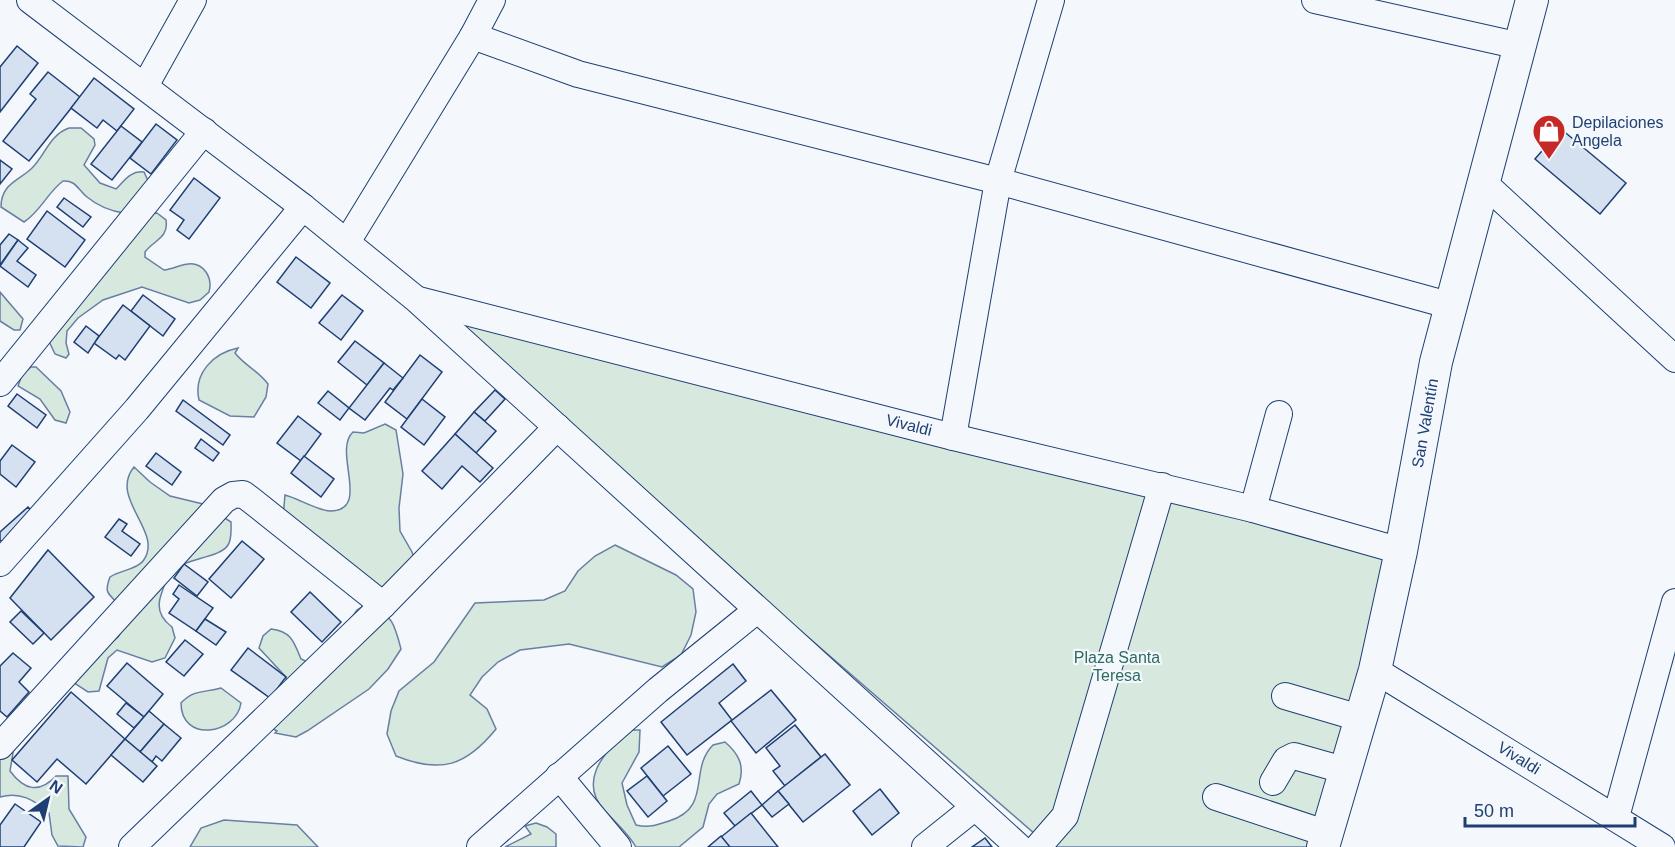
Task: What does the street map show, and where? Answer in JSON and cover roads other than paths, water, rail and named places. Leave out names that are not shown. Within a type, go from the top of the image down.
[{"type":"main road","name":"San Valentín","points":[[1325,840],[1376,670],[1436,362],[1533,0]]},
{"type":"street","points":[[30,0],[303,207],[416,299],[1019,847]]},
{"type":"street","points":[[145,86],[193,0]]},
{"type":"street","points":[[347,242],[473,36],[492,0]]},
{"type":"street","points":[[953,437],[998,181],[1050,0]]},
{"type":"street","points":[[1315,0],[1520,46]]},
{"type":"street","points":[[473,36],[578,74],[998,181],[1452,306]]},
{"type":"street","points":[[0,382],[204,131]]},
{"type":"street","points":[[1484,183],[1675,358]]},
{"type":"street","points":[[0,563],[137,409],[303,207]]},
{"type":"street","name":"Vivaldi","points":[[416,299],[953,437],[1253,509],[1401,550]]},
{"type":"street","points":[[1253,509],[1279,414]]},
{"type":"street","points":[[132,847],[383,604],[557,427]]},
{"type":"street","points":[[1038,847],[1065,816],[1162,486]]},
{"type":"street","points":[[0,746],[224,500],[233,495],[243,494],[383,604]]},
{"type":"street","points":[[1616,817],[1675,602]]},
{"type":"street","points":[[480,847],[658,690],[757,610]]},
{"type":"street","name":"Vivaldi","points":[[1376,670],[1662,847]]},
{"type":"street","points":[[1285,696],[1363,719]]},
{"type":"street","points":[[1273,782],[1286,760],[1294,756],[1347,771]]},
{"type":"street","points":[[559,776],[618,847]]},
{"type":"street","points":[[1216,797],[1325,840]]},
{"type":"street","points":[[925,847],[975,807]]},
{"type":"place","name":"Depilaciones Angela","points":[[1549,160]]},
{"type":"park label","name":"Plaza Santa Teresa","points":[[1117,666]]}]
